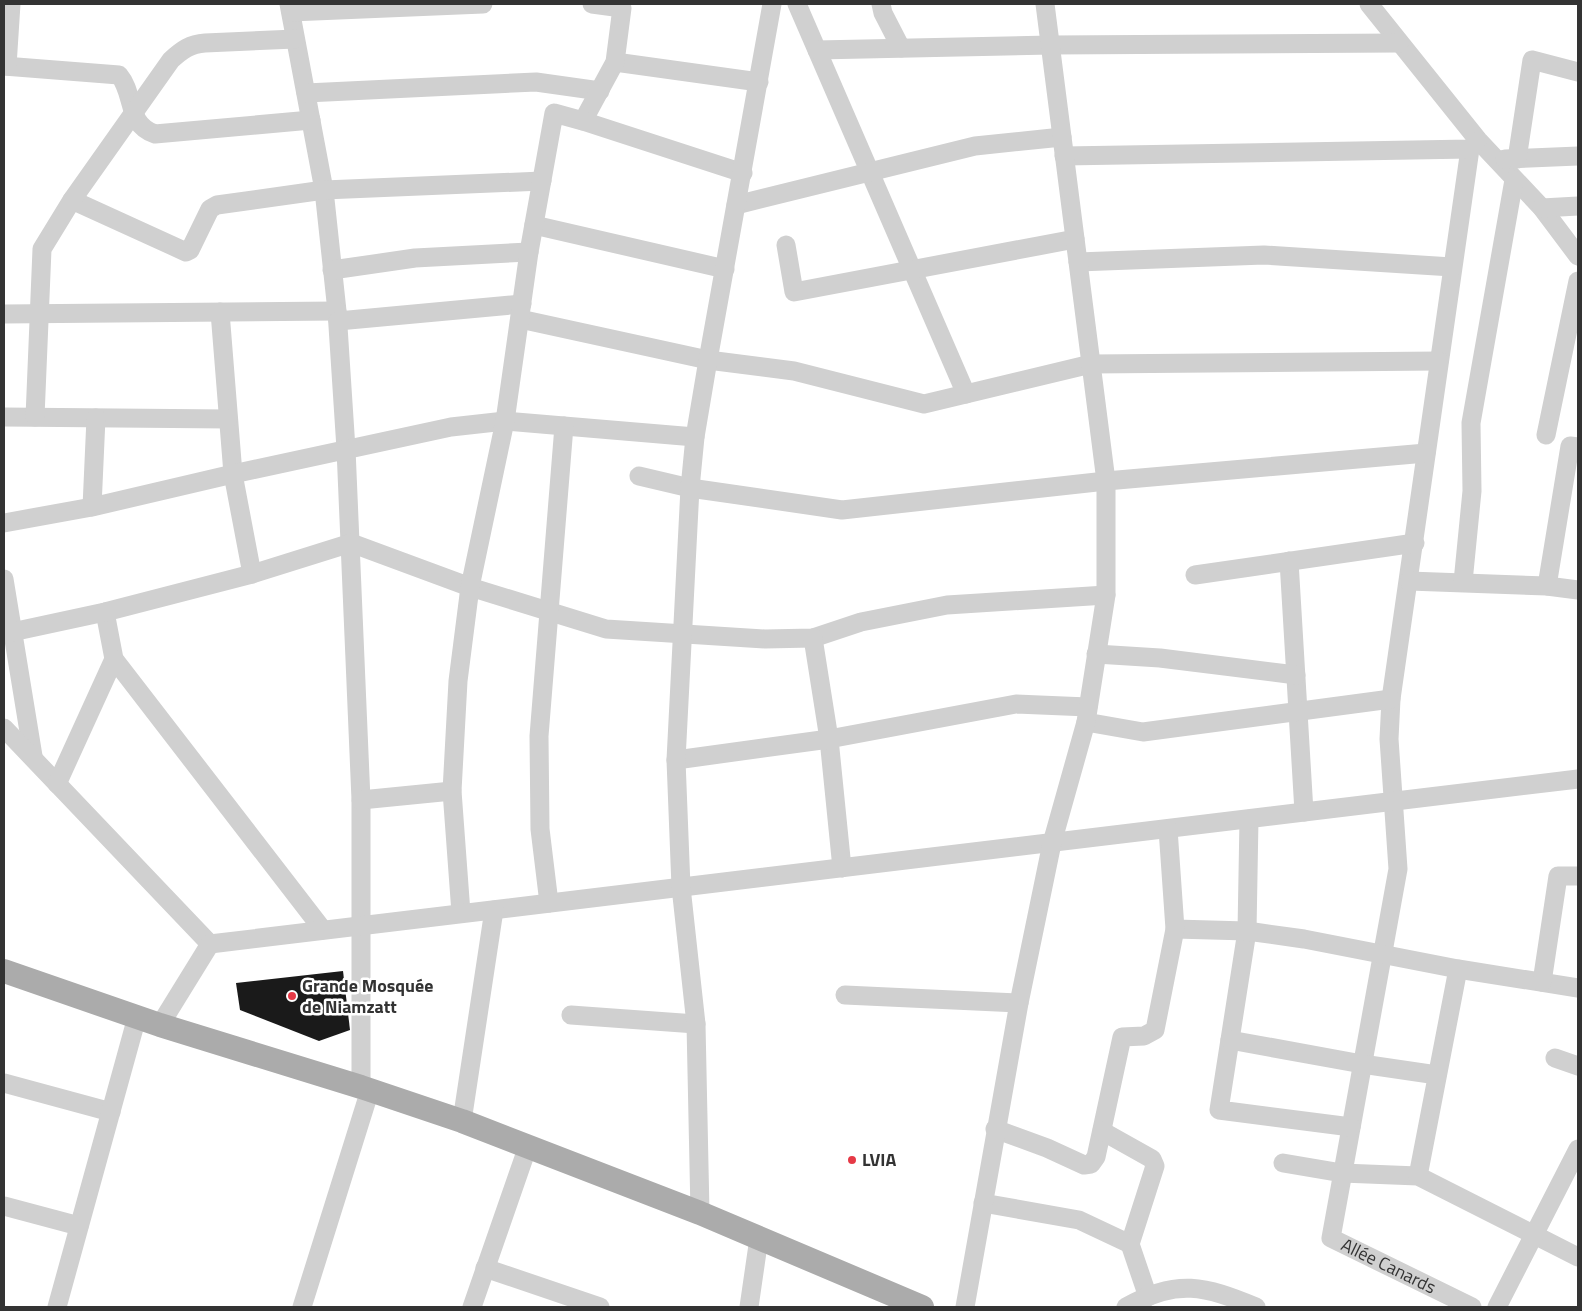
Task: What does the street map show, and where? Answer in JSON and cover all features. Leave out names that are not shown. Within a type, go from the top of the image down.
[{"type":"main road","points":[[4,971],[160,1025],[366,1088],[462,1121],[700,1213],[922,1307]]},
{"type":"street","points":[[11,4],[5,66],[119,75],[124,82],[133,116],[147,131],[155,134],[311,120]]},
{"type":"street","points":[[302,1307],[366,1088],[361,925],[361,800],[351,543],[337,316],[324,190],[290,8],[484,4]]},
{"type":"street","points":[[583,121],[614,62],[622,8],[592,4]]},
{"type":"street","points":[[700,1213],[696,1024],[681,887],[676,760],[690,488],[695,437],[708,360],[772,4]]},
{"type":"street","points":[[797,4],[966,394]]},
{"type":"street","points":[[881,4],[883,13],[901,48]]},
{"type":"street","points":[[965,1307],[995,1129],[1052,843],[1087,714],[1106,595],[1106,481],[1045,4]]},
{"type":"street","points":[[1379,7],[1399,43],[1474,145],[1496,160],[1542,208],[1578,256]]},
{"type":"street","points":[[35,417],[42,249],[72,200],[171,60],[183,49],[205,42],[295,39]]},
{"type":"street","points":[[816,50],[1051,45],[1399,43]]},
{"type":"street","points":[[1517,159],[1532,60],[1578,72]]},
{"type":"street","points":[[614,62],[759,82]]},
{"type":"street","points":[[306,93],[536,82],[600,91]]},
{"type":"street","points":[[461,913],[452,791],[458,681],[470,587],[505,421],[534,225],[554,114],[583,121],[743,173]]},
{"type":"street","points":[[736,205],[976,146],[1474,145]]},
{"type":"street","points":[[1342,1173],[1398,868],[1389,739],[1391,700],[1415,543],[1452,267],[1474,145]]},
{"type":"street","points":[[1496,160],[1578,156]]},
{"type":"street","points":[[1463,582],[1472,491],[1471,423],[1514,180]]},
{"type":"street","points":[[72,200],[186,252],[190,250],[210,209],[217,205],[324,190],[542,182]]},
{"type":"street","points":[[1542,208],[1578,206]]},
{"type":"street","points":[[534,225],[725,269]]},
{"type":"street","points":[[786,245],[794,292],[1075,239]]},
{"type":"street","points":[[332,270],[415,258],[530,252]]},
{"type":"street","points":[[1078,262],[1264,255],[1452,267]]},
{"type":"street","points":[[1546,435],[1578,281]]},
{"type":"street","points":[[4,314],[220,312],[337,316],[521,312],[708,360],[794,371],[924,404],[1091,364],[1439,361]]},
{"type":"street","points":[[220,312],[232,474],[252,574]]},
{"type":"street","points":[[4,417],[228,419]]},
{"type":"street","points":[[92,507],[96,418]]},
{"type":"street","points":[[4,523],[92,507],[232,474],[451,427],[505,421],[695,437]]},
{"type":"street","points":[[549,903],[540,829],[539,736],[551,614],[564,426]]},
{"type":"street","points":[[1547,586],[1570,446],[1578,447]]},
{"type":"street","points":[[639,476],[690,488],[842,510],[1106,481],[1426,453]]},
{"type":"street","points":[[12,632],[105,612],[252,574],[351,543],[470,587],[551,614],[606,629],[682,632],[765,639],[813,638],[861,622],[947,606],[1106,595]]},
{"type":"street","points":[[1195,574],[1415,543]]},
{"type":"street","points":[[1289,561],[1304,812]]},
{"type":"street","points":[[4,578],[33,756]]},
{"type":"street","points":[[1409,581],[1547,586],[1578,590]]},
{"type":"street","points":[[105,612],[114,659],[322,930]]},
{"type":"street","points":[[813,638],[829,739],[842,868]]},
{"type":"street","points":[[1096,654],[1160,658],[1296,675]]},
{"type":"street","points":[[57,784],[114,659]]},
{"type":"street","points":[[676,760],[829,739],[1016,704],[1087,714],[1143,732],[1391,700]]},
{"type":"street","points":[[4,728],[33,756],[57,784],[210,944]]},
{"type":"street","points":[[210,944],[1578,779]]},
{"type":"street","points":[[361,800],[452,791]]},
{"type":"street","points":[[1249,819],[1247,931],[1219,1110],[1351,1127]]},
{"type":"street","points":[[995,1129],[1047,1148],[1084,1165],[1092,1164],[1096,1157],[1122,1038],[1129,1035],[1144,1036],[1155,1030],[1175,929],[1168,829]]},
{"type":"street","points":[[1542,982],[1558,876],[1578,876]]},
{"type":"street","points":[[462,1121],[494,910]]},
{"type":"street","points":[[1175,929],[1247,931],[1304,939],[1458,970],[1578,988]]},
{"type":"street","points":[[160,1025],[210,944]]},
{"type":"street","points":[[1418,1176],[1458,970]]},
{"type":"street","points":[[845,996],[1020,1003]]},
{"type":"street","points":[[571,1015],[696,1024]]},
{"type":"street","points":[[57,1307],[137,1017]]},
{"type":"street","points":[[1230,1040],[1362,1064],[1437,1075]]},
{"type":"street","points":[[1555,1058],[1578,1066]]},
{"type":"street","points":[[4,1083],[111,1112]]},
{"type":"street","points":[[1102,1131],[1152,1160],[1155,1166],[1130,1244],[1148,1297]]},
{"type":"street","points":[[472,1307],[528,1146]]},
{"type":"street","points":[[1497,1307],[1534,1234],[1575,1161]]},
{"type":"street","points":[[1283,1163],[1342,1173],[1418,1176],[1578,1258]]},
{"type":"street","name":"Allée Canards","points":[[1342,1173],[1330,1238],[1472,1307]]},
{"type":"street","points":[[982,1203],[1079,1220],[1130,1244]]},
{"type":"street","points":[[4,1206],[79,1226]]},
{"type":"street","points":[[749,1307],[759,1238]]},
{"type":"street","points":[[486,1268],[600,1307]]},
{"type":"street","points":[[1126,1307],[1148,1297],[1179,1288],[1200,1288],[1218,1292],[1256,1307]]},
{"type":"building","name":"Grande Mosquée de Niamzatt","points":[[343,971],[350,1030],[319,1041],[240,1010],[236,983]]},
{"type":"place","name":"Grande Mosquée de Niamzatt","points":[[292,996]]},
{"type":"place","name":"LVIA","points":[[852,1160]]}]
